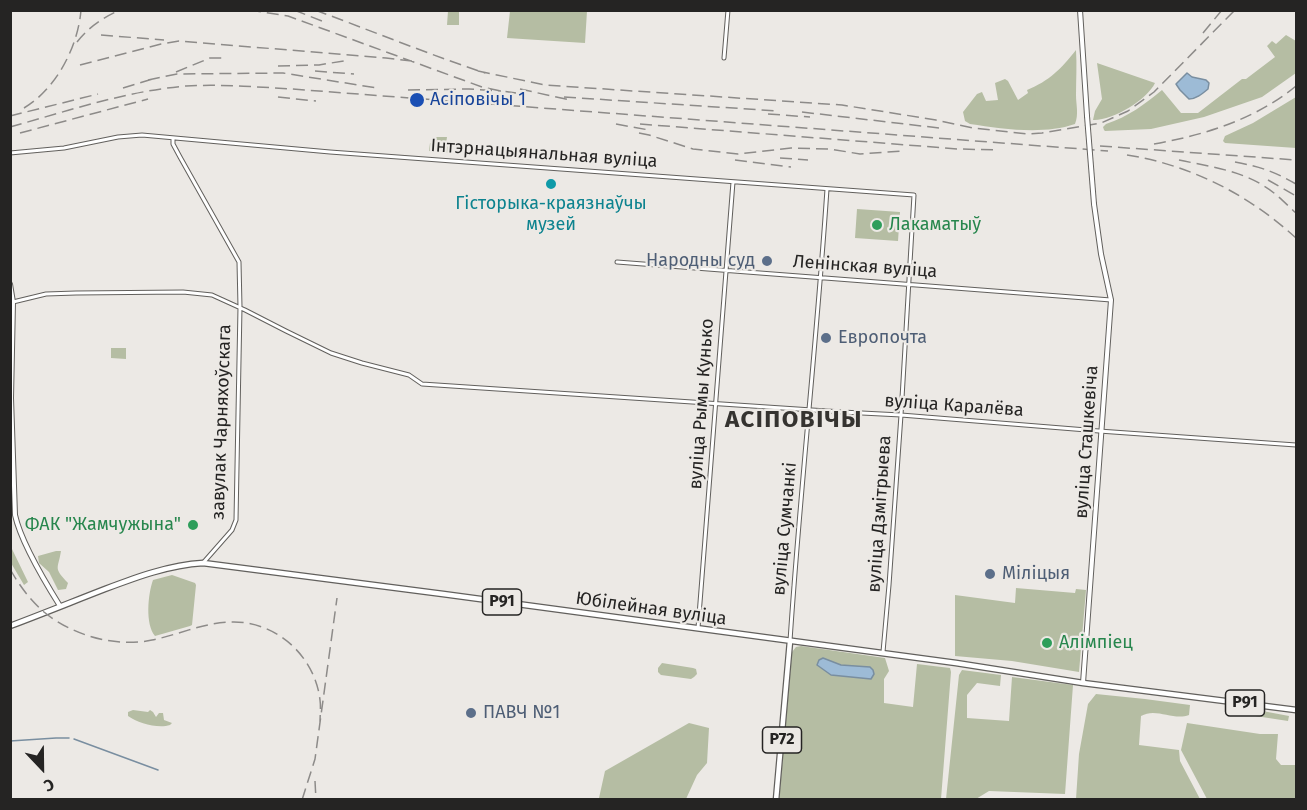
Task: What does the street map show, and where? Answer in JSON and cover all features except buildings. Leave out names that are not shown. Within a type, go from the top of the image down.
[{"type":"main road","name":"вуліца Сташкевіча","points":[[1080,10],[1094,204],[1101,254],[1111,300],[1083,683]]},
{"type":"main road","points":[[10,284],[13,302],[11,398],[15,515],[18,526],[60,606]]},
{"type":"main road","name":"Юбілейная вуліца","points":[[10,626],[168,568],[203,563],[1296,710]]},
{"type":"main road","name":"вуліца Сумчанкі","points":[[776,800],[790,642]]},
{"type":"street","points":[[724,58],[728,10]]},
{"type":"street","name":"Інтэрнацыянальная вуліца","points":[[10,153],[64,148],[142,135],[330,152],[914,195]]},
{"type":"street","name":"завулак Чарняхоўскага","points":[[172,138],[173,144],[238,260],[240,307],[236,520],[232,530],[203,563]]},
{"type":"street","name":"вуліца Рымы Кунько","points":[[698,628],[734,182]]},
{"type":"street","name":"вуліца Сумчанкі","points":[[790,642],[827,189]]},
{"type":"street","name":"вуліца Дзмітрыева","points":[[883,654],[910,284],[914,195]]},
{"type":"street","name":"Ленінская вуліца","points":[[617,262],[1111,300]]},
{"type":"street","name":"вуліца Каралёва","points":[[13,302],[46,294],[183,292],[212,295],[325,350],[362,363],[409,375],[422,384],[901,415],[1296,445]]},
{"type":"green space","points":[[448,11],[459,11],[459,25],[447,25]]},
{"type":"green space","points":[[510,11],[587,11],[585,43],[507,38]]},
{"type":"green space","points":[[1286,35],[1296,41],[1296,73],[1262,97],[1204,117],[1151,129],[1104,130],[1103,127],[1106,124],[1129,114],[1162,90],[1181,113],[1198,113],[1275,57],[1267,46],[1272,41],[1276,44]]},
{"type":"green space","points":[[1076,50],[1077,113],[1075,124],[1050,129],[1023,130],[970,124],[965,121],[963,112],[977,94],[982,92],[986,101],[998,100],[995,83],[1005,79],[1018,100],[1028,93],[1027,90],[1054,74]]},
{"type":"green space","points":[[1097,63],[1155,83],[1145,96],[1128,108],[1110,117],[1093,120],[1102,99]]},
{"type":"green space","points":[[1296,97],[1296,148],[1223,141],[1225,136],[1253,123]]},
{"type":"green space","points":[[433,137],[447,137],[446,144],[453,147],[453,153],[429,151]]},
{"type":"green space","name":"Лакаматыў","points":[[857,209],[900,212],[898,241],[855,238]]},
{"type":"green space","points":[[111,348],[126,348],[126,359],[111,358]]},
{"type":"green space","points":[[10,537],[12,549],[28,582],[24,585],[11,563]]},
{"type":"green space","points":[[61,551],[58,568],[68,583],[66,589],[58,590],[49,572],[39,563],[38,556]]},
{"type":"green space","points":[[172,575],[196,585],[192,625],[155,636],[149,617],[151,586],[153,580]]},
{"type":"green space","name":"Алімпіец","points":[[1016,588],[1075,593],[1076,589],[1086,590],[1079,672],[1012,661],[955,656],[955,595],[1015,603]]},
{"type":"green space","points":[[796,647],[885,658],[889,671],[884,679],[884,703],[913,707],[917,664],[950,668],[941,799],[779,800],[792,652]]},
{"type":"green space","points":[[662,663],[693,668],[696,669],[697,674],[691,679],[661,675],[658,668]]},
{"type":"green space","points":[[962,670],[1001,675],[1000,686],[977,683],[967,695],[967,718],[1009,721],[1012,677],[1073,685],[1065,794],[989,791],[976,799],[946,799],[959,675]]},
{"type":"green space","points":[[1096,694],[1190,705],[1189,715],[1153,713],[1141,716],[1139,745],[1179,750],[1180,761],[1200,799],[1076,799],[1079,754],[1088,704]]},
{"type":"green space","points":[[1236,706],[1289,716],[1288,721],[1236,713]]},
{"type":"green space","points":[[133,710],[148,712],[150,710],[156,717],[159,713],[163,713],[164,720],[172,723],[154,726],[137,721],[128,716],[128,712]]},
{"type":"green space","points":[[689,723],[709,728],[707,763],[697,775],[686,799],[606,800],[599,798],[605,771]]},
{"type":"green space","points":[[1187,723],[1260,734],[1278,734],[1276,759],[1281,765],[1296,765],[1296,799],[1207,799],[1181,750]]},
{"type":"water","points":[[1187,73],[1192,77],[1206,80],[1209,83],[1208,89],[1197,97],[1189,99],[1176,84]]},
{"type":"water","points":[[823,658],[841,665],[870,667],[874,674],[871,679],[831,675],[817,665]]},
{"type":"waterway","points":[[10,741],[69,738]]},
{"type":"waterway","points":[[74,739],[158,770]]},
{"type":"railway","points":[[24,108],[46,90],[63,66],[75,38],[81,10]]},
{"type":"railway","points":[[77,42],[96,23],[120,10]]},
{"type":"railway","points":[[249,10],[288,16],[482,87],[516,93]]},
{"type":"railway","points":[[294,10],[322,21]]},
{"type":"railway","points":[[315,10],[485,73]]},
{"type":"railway","points":[[1203,33],[1222,10]]},
{"type":"railway","points":[[478,71],[545,85],[842,105],[973,128],[1028,134],[1042,133],[1101,123],[1128,111],[1154,92],[1235,10]]},
{"type":"railway","points":[[101,35],[164,40]]},
{"type":"railway","points":[[80,65],[179,41],[412,61]]},
{"type":"railway","points":[[176,72],[210,58],[227,58]]},
{"type":"railway","points":[[278,66],[319,65],[349,60]]},
{"type":"railway","points":[[315,71],[354,74]]},
{"type":"railway","points":[[148,80],[177,74],[283,73],[377,88]]},
{"type":"railway","points":[[123,88],[156,78]]},
{"type":"railway","points":[[10,127],[141,92],[186,86],[226,86],[292,89],[1108,151]]},
{"type":"railway","points":[[1154,144],[1192,136],[1229,124],[1264,108],[1296,86]]},
{"type":"railway","points":[[520,89],[570,100]]},
{"type":"railway","points":[[408,90],[501,91]]},
{"type":"railway","points":[[10,116],[98,94]]},
{"type":"railway","points":[[278,97],[316,101]]},
{"type":"railway","points":[[564,97],[778,111]]},
{"type":"railway","points":[[20,133],[148,99]]},
{"type":"railway","points":[[802,112],[939,128]]},
{"type":"railway","points":[[768,114],[810,117]]},
{"type":"railway","points":[[616,124],[649,130]]},
{"type":"railway","points":[[640,124],[958,149],[999,150]]},
{"type":"railway","points":[[639,133],[693,149],[738,154],[791,148],[830,149],[860,154],[902,151]]},
{"type":"railway","points":[[1100,146],[1296,160]]},
{"type":"railway","points":[[1127,155],[1174,166],[1218,184],[1259,208],[1296,238]]},
{"type":"railway","points":[[780,158],[808,160]]},
{"type":"railway","points":[[735,160],[791,167]]},
{"type":"railway","points":[[1179,160],[1244,176],[1273,192],[1296,213]]},
{"type":"railway","points":[[1235,162],[1267,170],[1296,184]]},
{"type":"railway","points":[[1268,180],[1296,196]]},
{"type":"railway","points":[[10,569],[25,592],[44,612],[67,627],[95,638],[138,642],[212,624],[232,622],[248,623],[264,628],[291,644],[310,669],[317,684],[320,700],[320,723]]},
{"type":"railway","points":[[302,800],[315,759],[337,598]]},
{"type":"railway","points":[[315,781],[316,800]]},
{"type":"place","name":"Асіповічы 1","points":[[417,100]]},
{"type":"place","name":"Гісторыка-краязнаўчы музей","points":[[551,184]]},
{"type":"place","name":"Лакаматыў","points":[[877,225]]},
{"type":"place","name":"Народны суд","points":[[767,261]]},
{"type":"place","name":"Европочта","points":[[826,338]]},
{"type":"place","name":"ФАК \"Жамчужына\"","points":[[193,525]]},
{"type":"place","name":"Міліцыя","points":[[990,574]]},
{"type":"place","name":"Алімпіец","points":[[1047,643]]},
{"type":"place","name":"ПАВЧ №1","points":[[471,713]]},
{"type":"district","name":"АСІПОВІЧЫ","points":[[794,420]]}]
